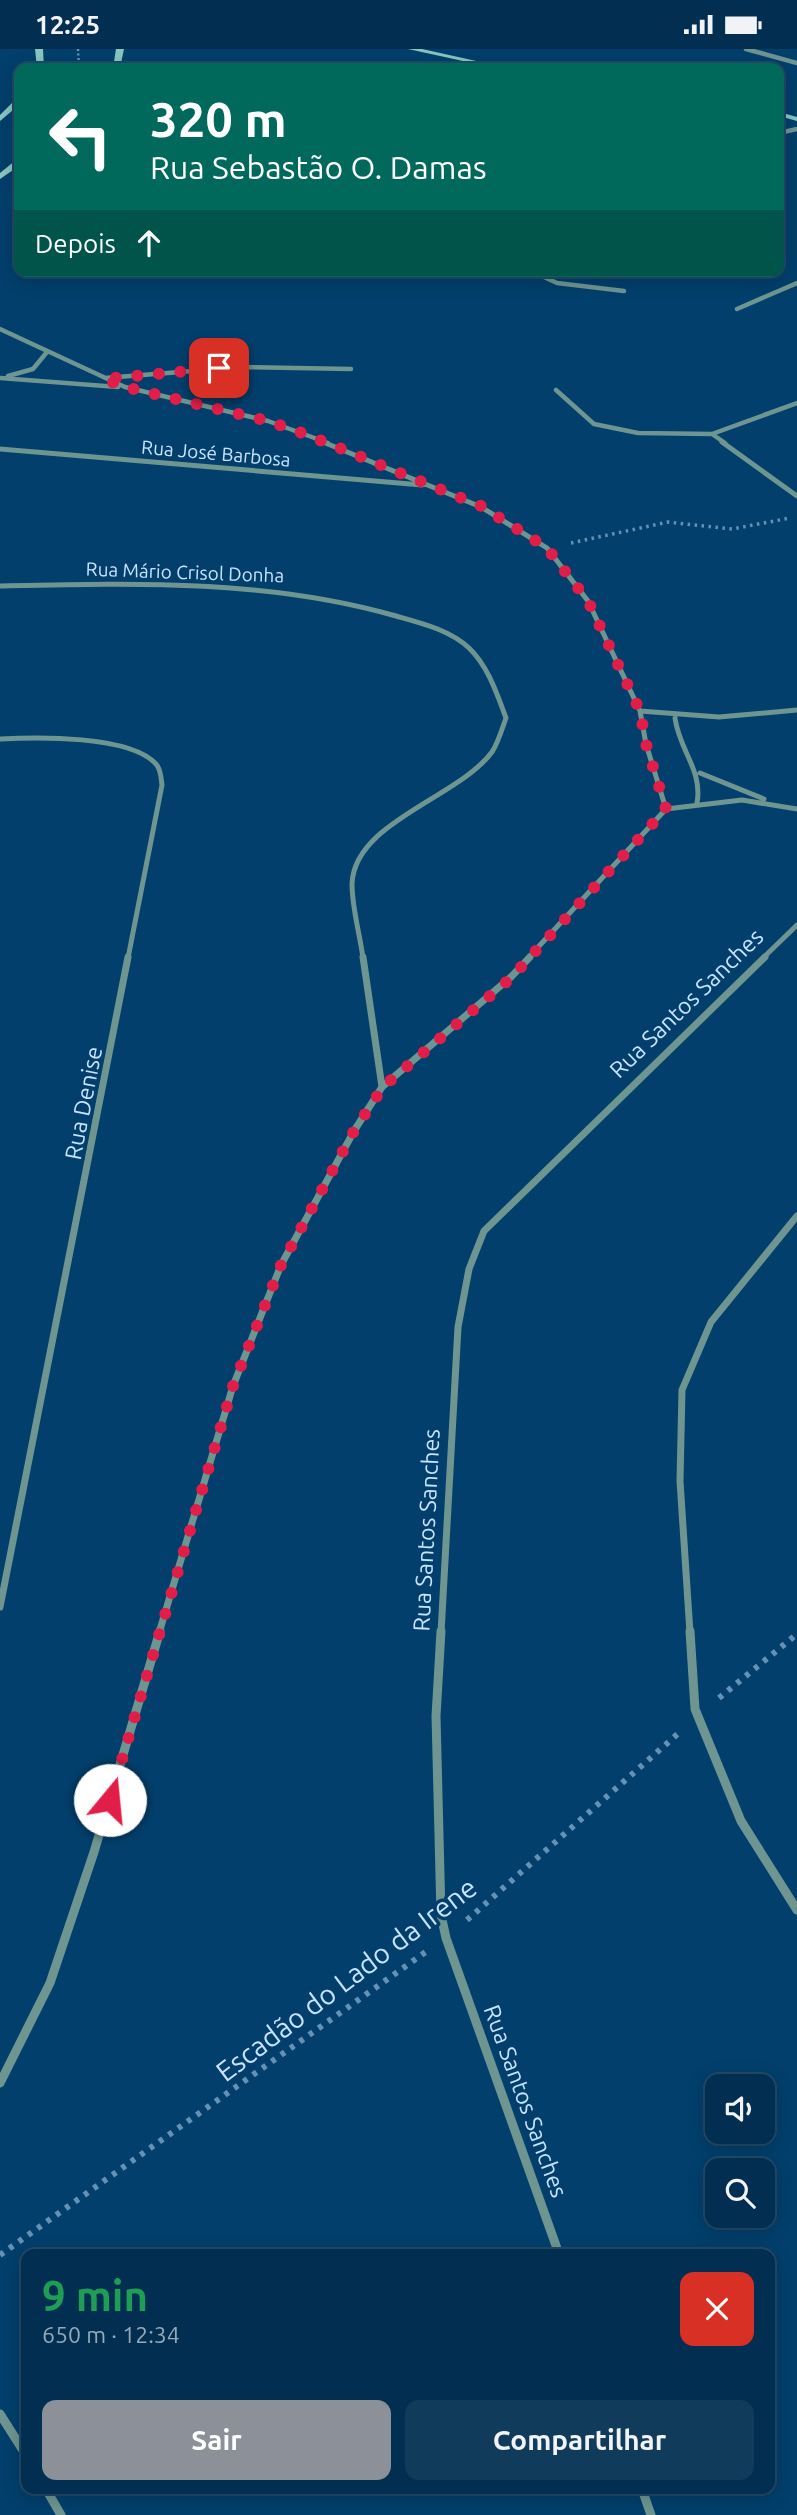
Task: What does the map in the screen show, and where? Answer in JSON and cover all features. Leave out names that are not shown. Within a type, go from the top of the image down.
[{"type":"street","points":[[412,49],[480,63]]},
{"type":"street","points":[[746,49],[797,63]]},
{"type":"street","points":[[0,119],[14,106]]},
{"type":"street","points":[[0,177],[14,166]]},
{"type":"street","points":[[544,277],[557,283],[624,291]]},
{"type":"street","points":[[737,309],[797,283]]},
{"type":"street","points":[[0,329],[125,387],[268,421],[430,485],[481,506],[547,548],[588,601],[640,711],[646,744],[666,809]]},
{"type":"street","points":[[0,378],[33,369],[47,352]]},
{"type":"street","points":[[104,379],[243,367],[351,369]]},
{"type":"street","points":[[0,378],[125,387]]},
{"type":"street","points":[[556,390],[594,424],[638,433],[673,435],[712,434],[797,403]]},
{"type":"street","points":[[712,434],[797,496]]},
{"type":"street","name":"Rua José Barbosa","points":[[0,449],[430,485]]},
{"type":"street","name":"Rua Mário Crisol Donha","points":[[0,586],[260,587],[338,599],[425,625],[462,642],[489,676],[506,717],[492,752],[456,785],[386,828],[362,854],[352,883],[383,1087]]},
{"type":"street","points":[[640,711],[675,718],[705,719],[797,710]]},
{"type":"street","points":[[675,718],[677,737],[700,773],[702,784],[697,803]]},
{"type":"street","name":"Rua Denise","points":[[0,739],[105,743],[137,751],[157,765],[162,785],[0,1607]]},
{"type":"street","points":[[700,773],[773,803],[797,809]]},
{"type":"street","points":[[0,2083],[50,1983],[94,1852],[233,1386],[281,1265],[354,1131],[383,1087],[511,978],[666,809],[697,803],[742,800],[773,803]]},
{"type":"street","name":"Rua Santos Sanches","points":[[557,2249],[446,1938],[439,1873],[436,1716],[458,1327],[469,1269],[484,1231],[797,925]]},
{"type":"street","points":[[797,1216],[711,1322],[682,1390],[680,1481],[697,1717],[741,1821],[797,1910]]},
{"type":"street","points":[[0,2414],[21,2447]]},
{"type":"street","points":[[49,2494],[61,2515]]},
{"type":"street","points":[[644,2494],[652,2515]]},
{"type":"path","points":[[547,548],[668,522],[732,529],[797,516]]},
{"type":"path","name":"Escadão do Lado da Irene","points":[[0,2255],[446,1938],[697,1717],[797,1634]]},
{"type":"route","points":[[110,1800],[233,1386],[281,1265],[354,1131],[383,1087],[511,978],[666,809],[646,744],[640,711],[588,601],[547,548],[481,506],[305,434],[268,421],[125,387],[104,379],[219,368]]}]
